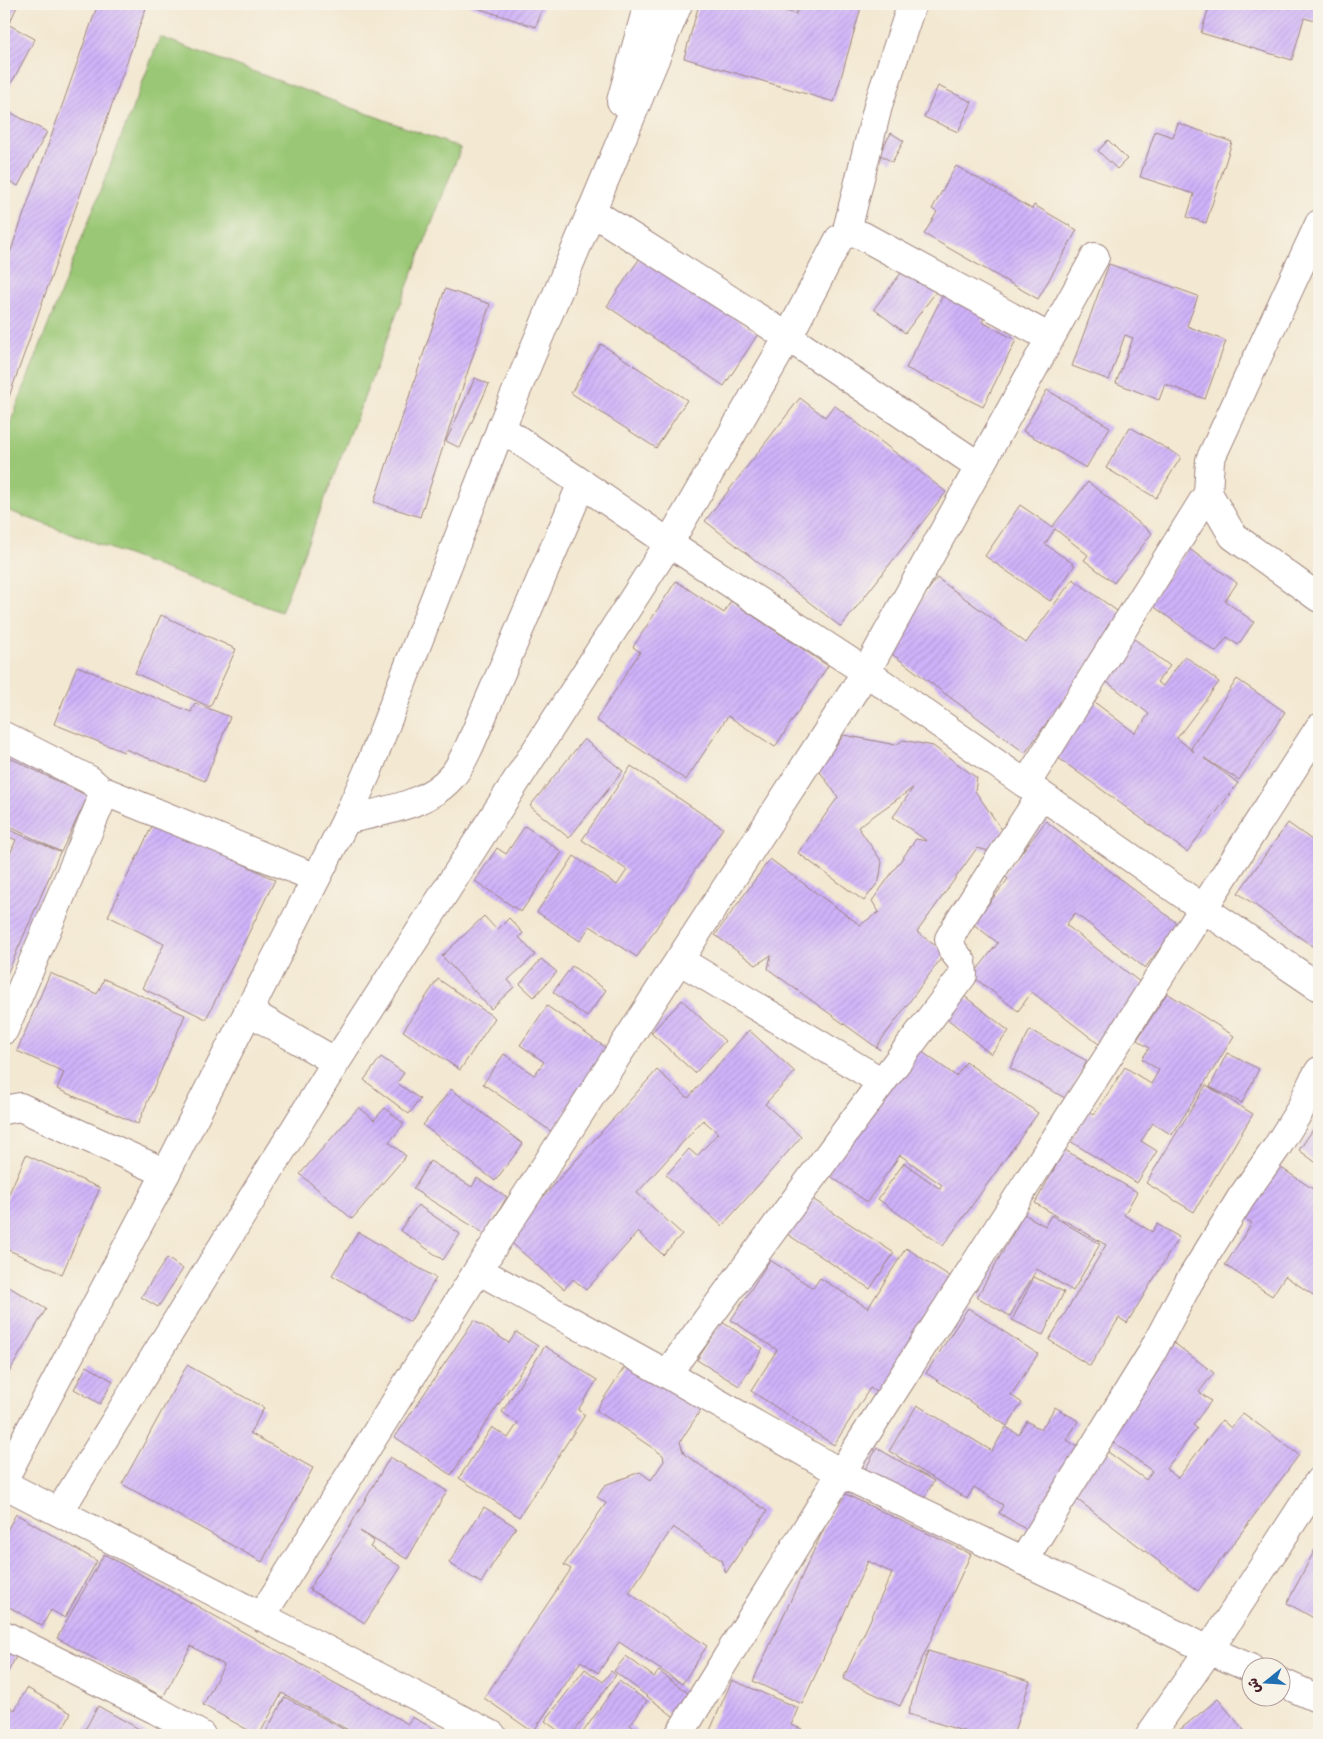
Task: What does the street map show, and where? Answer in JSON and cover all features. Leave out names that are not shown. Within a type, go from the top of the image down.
[{"type":"street","points":[[591,211],[648,4]]},
{"type":"street","points":[[4,1479],[166,1173],[346,820],[370,764],[501,428],[678,4]]},
{"type":"street","points":[[846,234],[879,102],[912,4]]},
{"type":"street","points":[[591,211],[788,337],[979,466]]},
{"type":"street","points":[[667,1374],[882,1082],[964,975],[962,962],[953,951],[950,939],[1034,789],[1208,493],[1210,460],[1319,224]]},
{"type":"street","points":[[59,1512],[336,1062],[669,543],[788,337],[839,238],[846,234],[854,233],[863,236],[1050,338]]},
{"type":"street","points":[[261,1617],[478,1270],[866,672],[1095,257]]},
{"type":"street","points":[[501,428],[669,543],[866,672],[1204,909],[1319,987]]},
{"type":"street","points":[[346,820],[416,802],[438,791],[454,774],[470,745],[582,483]]},
{"type":"street","points":[[1208,493],[1233,536],[1319,598]]},
{"type":"street","points":[[679,1735],[841,1473],[1319,728]]},
{"type":"street","points":[[6,742],[90,780],[101,790],[316,878]]},
{"type":"street","points":[[4,1030],[100,804],[101,790]]},
{"type":"street","points":[[679,960],[882,1082]]},
{"type":"street","points":[[248,1012],[336,1062]]},
{"type":"street","points":[[1023,1561],[1150,1356],[1189,1282],[1241,1198],[1277,1148],[1319,1071]]},
{"type":"street","points":[[4,1110],[20,1107],[166,1173]]},
{"type":"street","points":[[478,1270],[841,1473],[1240,1664]]},
{"type":"street","points":[[1150,1735],[1209,1650],[1319,1481]]},
{"type":"street","points":[[4,1484],[492,1735]]},
{"type":"street","points":[[4,1635],[156,1710],[201,1735]]},
{"type":"street","points":[[1290,1686],[1319,1698]]},
{"type":"green space","points":[[160,37],[461,148],[281,612],[4,509],[4,439]]},
{"type":"building","points":[[4,4],[18,4],[10,22],[4,20]]},
{"type":"building","points":[[98,4],[133,4],[146,8],[4,411],[4,270]]},
{"type":"building","points":[[465,4],[544,4],[536,27]]},
{"type":"building","points":[[699,4],[760,4],[796,14],[799,4],[862,4],[834,102],[684,58]]},
{"type":"building","points":[[1210,4],[1319,4],[1319,22],[1304,18],[1292,60],[1201,33]]},
{"type":"building","points":[[4,22],[35,39],[4,97]]},
{"type":"building","points":[[938,86],[972,102],[958,132],[924,117]]},
{"type":"building","points":[[4,109],[47,132],[18,186],[4,178]]},
{"type":"building","points":[[1178,123],[1232,142],[1206,223],[1187,217],[1194,194],[1140,177],[1155,131],[1173,137]]},
{"type":"building","points":[[891,133],[904,141],[892,162],[879,154]]},
{"type":"building","points":[[1108,140],[1127,159],[1117,169],[1098,151]]},
{"type":"building","points":[[956,166],[1032,209],[1034,205],[1077,230],[1038,299],[924,234],[937,212],[932,209]]},
{"type":"building","points":[[642,255],[758,334],[724,386],[607,306]]},
{"type":"building","points":[[1109,264],[1198,296],[1187,326],[1226,341],[1205,399],[1165,384],[1159,400],[1116,383],[1133,338],[1125,335],[1109,380],[1072,366]]},
{"type":"building","points":[[907,265],[939,288],[905,333],[874,309]]},
{"type":"building","points":[[445,289],[490,304],[420,517],[374,502]]},
{"type":"building","points":[[946,289],[988,310],[982,322],[1016,340],[983,407],[906,368]]},
{"type":"building","points":[[601,344],[687,400],[656,448],[571,393]]},
{"type":"building","points":[[475,378],[489,384],[460,448],[446,441]]},
{"type":"building","points":[[1047,390],[1110,427],[1086,468],[1023,431]]},
{"type":"building","points":[[800,398],[825,417],[834,405],[946,492],[841,627],[705,521]]},
{"type":"building","points":[[1130,427],[1181,457],[1156,498],[1106,468]]},
{"type":"building","points":[[1088,482],[1152,533],[1114,583],[1084,560],[1088,555],[1055,529],[1045,544],[1075,565],[1050,601],[985,556],[1020,505],[1052,527]]},
{"type":"building","points":[[1188,548],[1237,583],[1225,601],[1254,622],[1238,645],[1227,637],[1216,652],[1149,603]]},
{"type":"building","points":[[937,578],[1026,643],[1073,579],[1124,616],[1025,753],[885,649]]},
{"type":"building","points":[[676,581],[724,613],[731,601],[828,666],[775,747],[728,716],[686,780],[596,720],[640,652],[633,647]]},
{"type":"building","points":[[161,615],[236,649],[210,707],[135,673]]},
{"type":"building","points":[[1129,635],[1170,666],[1157,682],[1163,686],[1185,656],[1219,682],[1177,738],[1194,752],[1191,748],[1237,679],[1285,712],[1239,780],[1204,758],[1238,783],[1187,852],[1053,754],[1093,701],[1135,733],[1149,714],[1099,676]]},
{"type":"building","points":[[77,666],[191,712],[195,703],[230,717],[205,781],[125,749],[124,752],[54,724]]},
{"type":"building","points":[[844,735],[896,745],[903,740],[933,746],[977,778],[975,791],[1005,834],[993,852],[977,848],[917,932],[945,953],[877,1046],[880,1050],[768,969],[771,955],[756,965],[715,935],[770,859],[860,925],[879,912],[872,901],[916,839],[927,841],[893,817],[913,788],[858,827],[882,862],[879,881],[864,901],[798,853],[838,797],[818,769]]},
{"type":"building","points":[[584,739],[623,771],[569,838],[530,806]]},
{"type":"building","points":[[10,758],[88,796],[61,852],[4,824],[4,772]]},
{"type":"building","points":[[631,766],[723,828],[637,957],[590,926],[580,941],[537,912],[574,856],[617,885],[627,870],[582,840]]},
{"type":"building","points":[[155,820],[275,880],[206,1019],[142,988],[164,944],[108,916]]},
{"type":"building","points":[[1046,821],[1178,924],[1145,968],[1075,913],[1066,925],[1145,986],[1100,1045],[1032,992],[1018,1011],[972,976],[998,943],[973,924],[1008,879],[1004,875]]},
{"type":"building","points":[[1288,823],[1312,840],[1319,830],[1319,951],[1238,893]]},
{"type":"building","points":[[525,826],[562,852],[521,912],[475,881],[497,848],[506,854]]},
{"type":"building","points":[[10,830],[60,852],[4,981],[4,868],[16,840],[7,836]]},
{"type":"building","points":[[484,916],[497,930],[509,918],[523,933],[519,937],[535,955],[508,980],[514,987],[491,1009],[442,956]]},
{"type":"building","points":[[541,959],[557,972],[534,997],[520,984]]},
{"type":"building","points":[[572,966],[606,990],[587,1017],[553,992]]},
{"type":"building","points":[[50,973],[97,994],[104,979],[185,1015],[138,1124],[57,1089],[64,1072],[17,1051]]},
{"type":"building","points":[[438,979],[495,1018],[460,1070],[403,1031]]},
{"type":"building","points":[[1167,993],[1234,1036],[1172,1135],[1153,1123],[1141,1141],[1157,1151],[1137,1183],[1070,1141],[1088,1111],[1094,1115],[1125,1067],[1151,1084],[1159,1070],[1142,1059],[1149,1048],[1137,1040]]},
{"type":"building","points":[[963,995],[1009,1031],[991,1054],[945,1017]]},
{"type":"building","points":[[682,1000],[725,1041],[695,1073],[651,1033]]},
{"type":"building","points":[[547,1006],[609,1050],[552,1132],[483,1084],[504,1054],[534,1075],[544,1062],[520,1045]]},
{"type":"building","points":[[749,1030],[795,1072],[765,1104],[801,1137],[722,1226],[666,1175],[689,1149],[697,1156],[718,1133],[703,1120],[637,1193],[682,1234],[663,1255],[638,1232],[586,1290],[573,1279],[564,1289],[506,1238],[657,1070],[688,1098]]},
{"type":"building","points":[[1030,1030],[1087,1061],[1067,1099],[1010,1068]]},
{"type":"building","points":[[914,1046],[956,1076],[966,1062],[1038,1113],[943,1246],[878,1199],[904,1163],[940,1189],[942,1185],[900,1155],[867,1202],[825,1172]]},
{"type":"building","points":[[1227,1053],[1259,1069],[1242,1103],[1210,1087]]},
{"type":"building","points":[[381,1057],[404,1073],[397,1083],[420,1099],[409,1114],[364,1080]]},
{"type":"building","points":[[1206,1085],[1253,1114],[1194,1212],[1146,1183]]},
{"type":"building","points":[[451,1089],[523,1144],[495,1181],[423,1125]]},
{"type":"building","points":[[359,1107],[374,1120],[385,1108],[404,1124],[389,1142],[406,1156],[352,1219],[300,1174]]},
{"type":"building","points":[[1319,1121],[1319,1165],[1299,1150]]},
{"type":"building","points":[[1065,1150],[1137,1192],[1124,1215],[1152,1232],[1157,1224],[1179,1237],[1127,1323],[1119,1318],[1090,1366],[1049,1340],[1106,1245],[1035,1203]]},
{"type":"building","points":[[26,1155],[100,1188],[62,1274],[4,1248],[4,1205]]},
{"type":"building","points":[[430,1161],[472,1187],[477,1178],[507,1197],[485,1234],[413,1189]]},
{"type":"building","points":[[1274,1163],[1319,1193],[1319,1299],[1285,1276],[1272,1296],[1225,1265],[1252,1223],[1240,1216]]},
{"type":"building","points":[[805,1194],[894,1253],[870,1289],[781,1230]]},
{"type":"building","points":[[418,1205],[460,1234],[443,1260],[400,1230]]},
{"type":"building","points":[[1024,1214],[1045,1226],[1051,1215],[1100,1244],[1073,1291],[1037,1269],[1010,1316],[977,1297]]},
{"type":"building","points":[[358,1232],[436,1278],[410,1322],[332,1275]]},
{"type":"building","points":[[906,1248],[959,1282],[885,1398],[870,1388],[834,1445],[751,1391],[777,1350],[731,1320],[770,1260],[813,1288],[820,1278],[868,1308]]},
{"type":"building","points":[[167,1258],[183,1269],[158,1307],[141,1297]]},
{"type":"building","points":[[1034,1277],[1064,1292],[1043,1335],[1012,1320]]},
{"type":"building","points":[[4,1284],[46,1309],[4,1381]]},
{"type":"building","points":[[968,1308],[1038,1354],[1011,1395],[1022,1403],[1007,1426],[926,1373]]},
{"type":"building","points":[[474,1320],[509,1343],[516,1332],[538,1346],[451,1475],[395,1437]]},
{"type":"building","points":[[722,1322],[763,1348],[739,1386],[697,1360]]},
{"type":"building","points":[[1174,1343],[1214,1373],[1199,1392],[1211,1401],[1193,1425],[1197,1428],[1166,1469],[1178,1478],[1222,1420],[1231,1428],[1243,1413],[1299,1455],[1198,1591],[1070,1494],[1104,1449],[1146,1480],[1152,1471],[1105,1436]]},
{"type":"building","points":[[545,1346],[597,1380],[578,1410],[585,1415],[519,1517],[459,1478],[492,1427],[508,1438],[518,1423],[502,1412]]},
{"type":"building","points":[[630,1359],[702,1408],[680,1442],[684,1454],[767,1511],[726,1573],[721,1560],[673,1527],[629,1593],[707,1646],[682,1684],[619,1642],[598,1673],[581,1661],[533,1732],[484,1698],[571,1569],[564,1565],[606,1503],[597,1497],[605,1485],[640,1472],[651,1480],[664,1461],[663,1455],[596,1410]]},
{"type":"building","points":[[187,1365],[264,1408],[250,1433],[313,1468],[262,1562],[122,1484]]},
{"type":"building","points":[[87,1366],[113,1381],[100,1404],[74,1389]]},
{"type":"building","points":[[917,1405],[992,1451],[1006,1427],[1019,1435],[1027,1421],[1041,1430],[1055,1407],[1078,1421],[1067,1440],[1079,1448],[1029,1531],[999,1513],[1003,1505],[974,1487],[967,1499],[889,1451]]},
{"type":"building","points":[[877,1448],[934,1481],[919,1507],[862,1475]]},
{"type":"building","points":[[390,1457],[447,1491],[407,1559],[360,1531],[374,1541],[370,1547],[401,1567],[365,1623],[309,1589],[350,1526]]},
{"type":"building","points":[[841,1492],[971,1554],[900,1706],[843,1679],[892,1573],[868,1561],[802,1704],[753,1681]]},
{"type":"building","points":[[484,1507],[516,1527],[481,1583],[449,1563]]},
{"type":"building","points":[[16,1514],[97,1561],[65,1618],[51,1610],[42,1626],[4,1604],[4,1536]]},
{"type":"building","points":[[1319,1542],[1319,1621],[1287,1603]]},
{"type":"building","points":[[104,1554],[408,1724],[412,1717],[446,1735],[357,1735],[282,1693],[259,1735],[257,1735],[203,1705],[224,1665],[191,1646],[163,1697],[57,1638]]},
{"type":"building","points":[[4,1638],[21,1647],[4,1680]]},
{"type":"building","points":[[928,1651],[1030,1681],[1013,1735],[965,1735],[966,1732],[908,1714]]},
{"type":"building","points":[[626,1656],[654,1677],[659,1671],[693,1697],[677,1719],[614,1671]]},
{"type":"building","points":[[585,1669],[603,1682],[611,1671],[616,1675],[572,1735],[564,1735],[545,1721]]},
{"type":"building","points":[[732,1680],[798,1708],[791,1725],[802,1729],[799,1735],[708,1735]]},
{"type":"building","points":[[619,1681],[647,1701],[630,1725],[644,1735],[581,1735]]},
{"type":"building","points":[[27,1688],[71,1713],[59,1735],[4,1735],[4,1704],[15,1710]]},
{"type":"building","points":[[285,1697],[354,1735],[320,1735],[310,1730],[307,1735],[264,1735]]},
{"type":"building","points":[[1218,1699],[1248,1735],[1173,1735]]},
{"type":"building","points":[[98,1706],[150,1735],[82,1735]]}]
